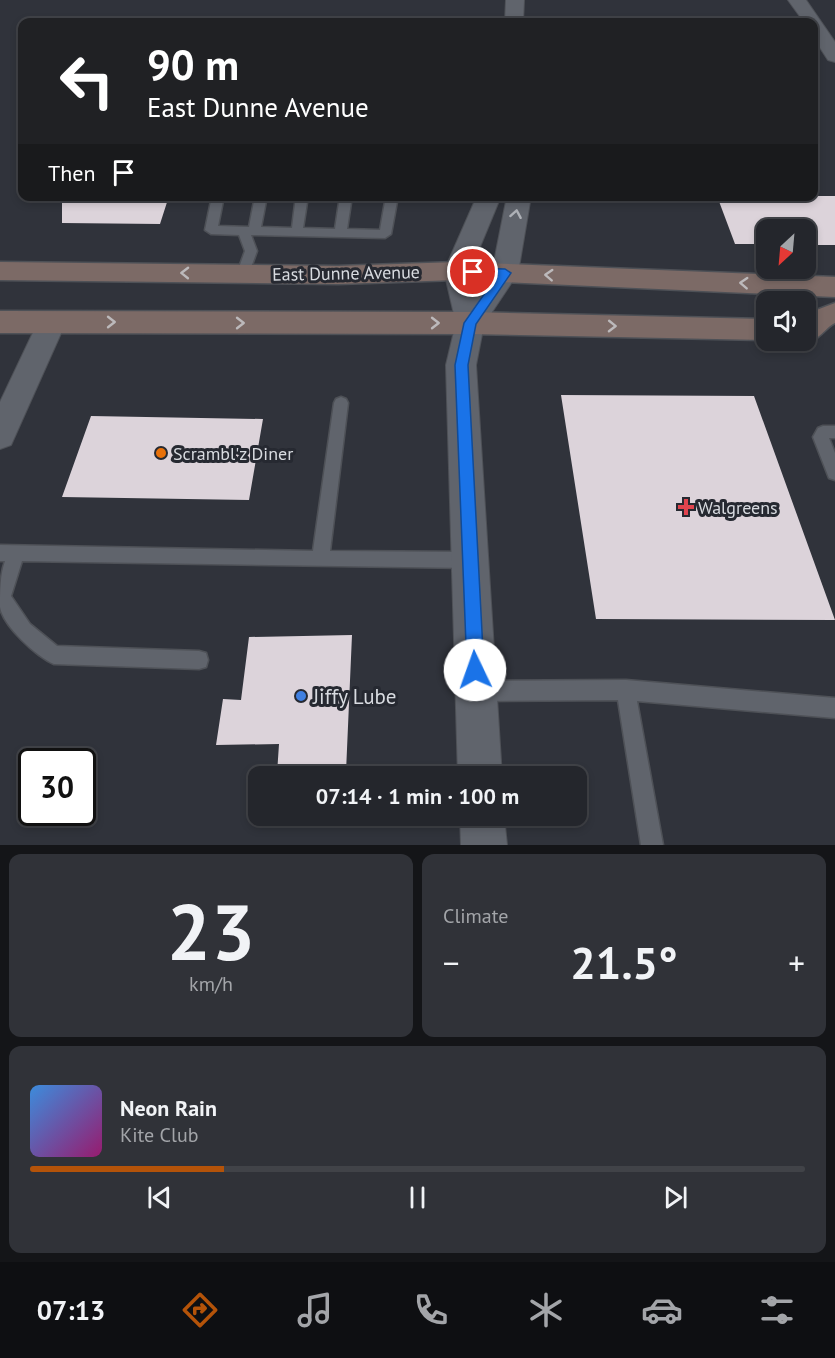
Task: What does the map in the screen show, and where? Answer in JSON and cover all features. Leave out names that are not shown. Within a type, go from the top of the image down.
[{"type":"main road","name":"East Dunne Avenue","points":[[0,271],[338,275],[457,271],[835,287]]},
{"type":"main road","points":[[816,321],[835,313]]},
{"type":"main road","points":[[0,322],[470,323],[756,330]]},
{"type":"street","points":[[514,18],[515,0]]},
{"type":"street","points":[[798,0],[810,18]]},
{"type":"street","points":[[818,30],[835,56]]},
{"type":"street","points":[[470,323],[457,271],[487,201]]},
{"type":"street","points":[[479,766],[461,365],[470,323],[505,273],[518,201]]},
{"type":"street","points":[[0,436],[52,322]]},
{"type":"street","points":[[483,826],[484,845]]},
{"type":"lane","points":[[217,201],[211,230],[385,234],[391,201]]},
{"type":"lane","points":[[243,273],[251,251],[249,231],[259,201]]},
{"type":"lane","points":[[297,232],[301,201]]},
{"type":"lane","points":[[340,233],[345,201]]},
{"type":"lane","points":[[320,559],[341,403]]},
{"type":"lane","points":[[835,432],[823,432],[821,437],[835,472]]},
{"type":"lane","points":[[199,660],[54,655],[24,630],[3,597],[8,554],[470,560]]},
{"type":"lane","points":[[626,690],[652,845]]},
{"type":"lane","points":[[476,691],[626,690],[835,708]]},
{"type":"building","points":[[818,196],[835,196],[835,245],[816,245],[816,219],[756,219],[756,244],[735,244],[719,201],[818,201]]},
{"type":"building","points":[[62,201],[167,201],[160,224],[62,223]]},
{"type":"building","name":"Walgreens","points":[[561,395],[754,396],[835,620],[596,619]]},
{"type":"building","points":[[91,416],[263,419],[249,500],[62,497]]},
{"type":"building","points":[[352,635],[346,766],[278,766],[279,744],[216,745],[223,699],[241,700],[249,637]]},
{"type":"place","name":"Scrambl'z Diner","points":[[161,453]]},
{"type":"place","name":"Walgreens","points":[[686,507]]},
{"type":"place","name":"Jiffy Lube","points":[[301,696]]},
{"type":"route","points":[[473,272],[505,273],[470,323],[461,365],[475,670]]}]
